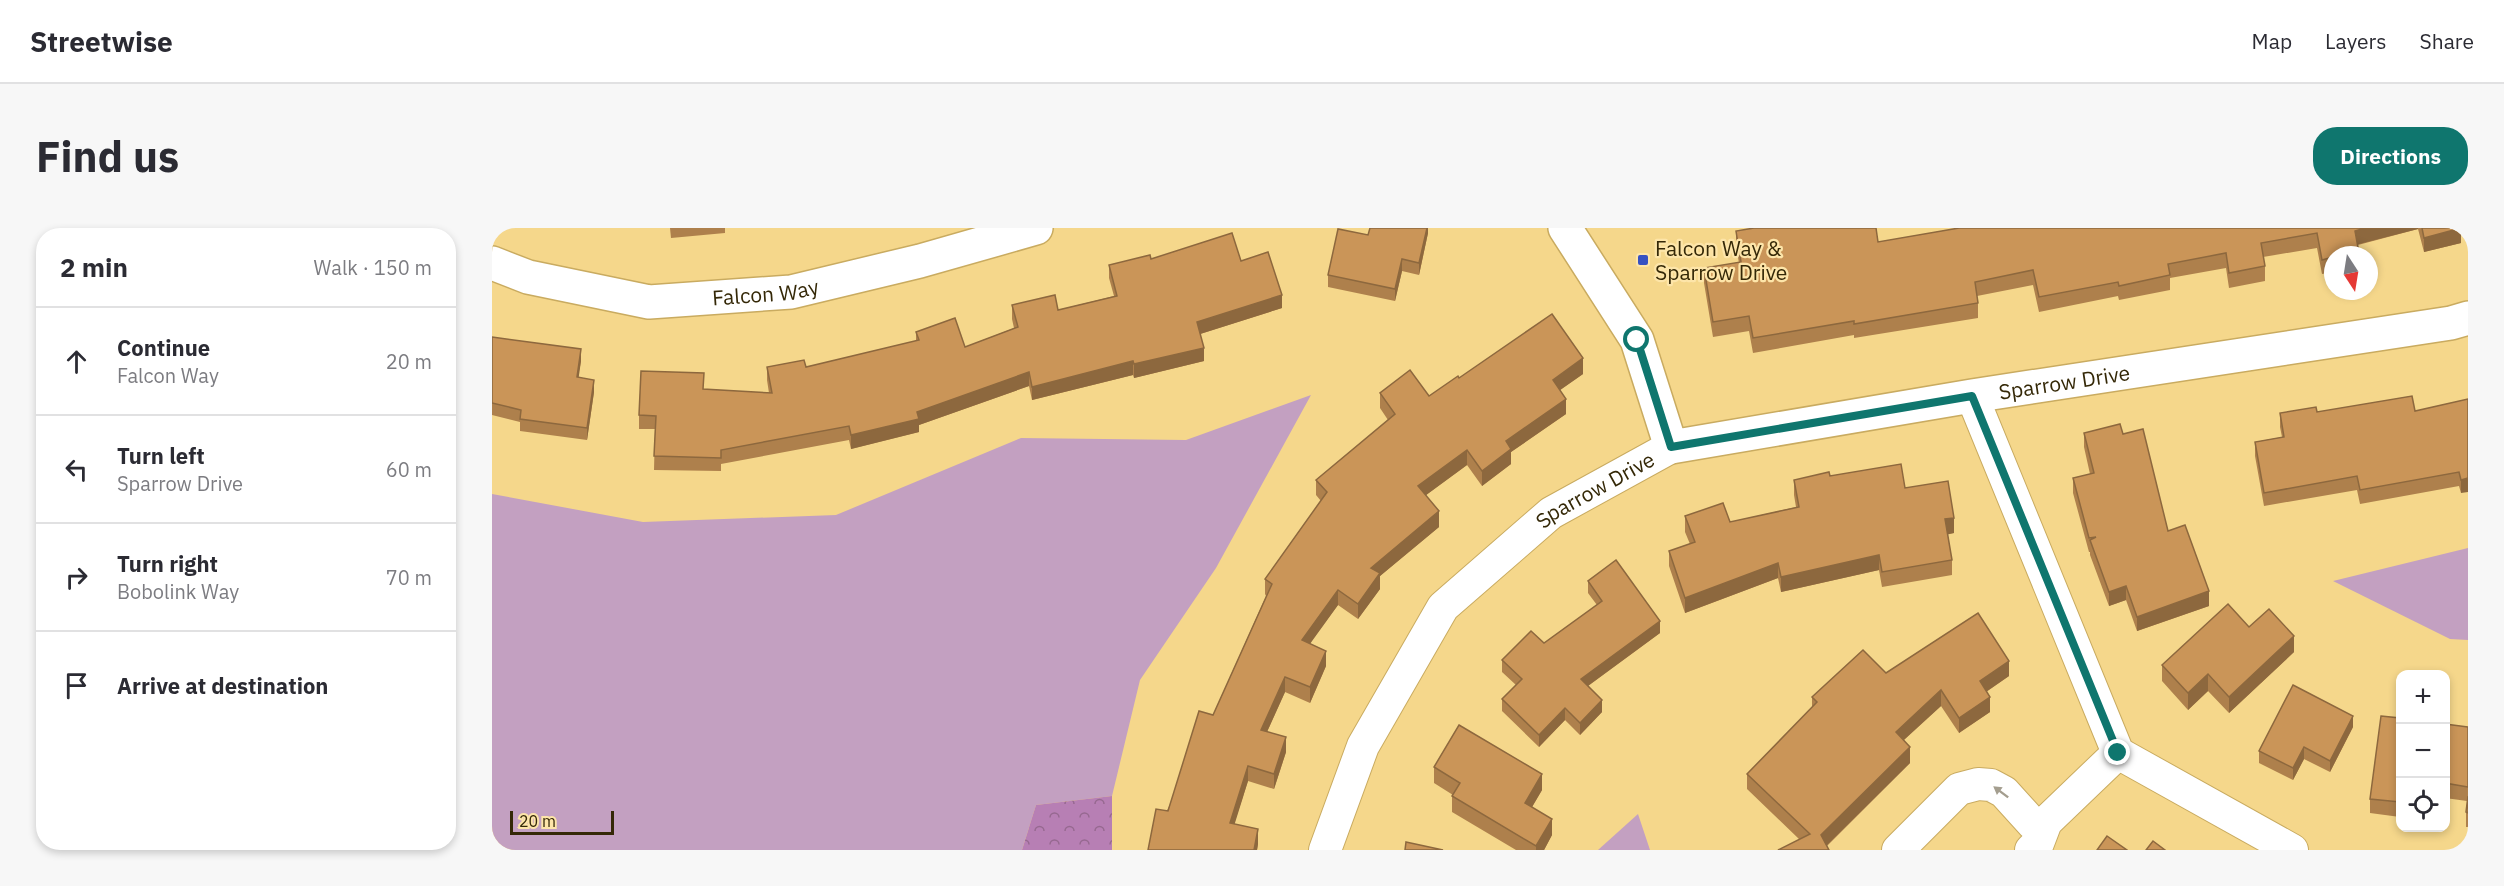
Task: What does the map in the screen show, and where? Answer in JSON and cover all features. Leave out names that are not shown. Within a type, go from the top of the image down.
[{"type":"street","name":"Falcon Way","points":[[492,263],[528,277],[649,302],[661,302],[791,292],[920,261],[1036,228]]},
{"type":"street","points":[[1565,228],[1637,340],[1671,447]]},
{"type":"street","name":"Sparrow Drive","points":[[1326,850],[1363,746],[1443,607],[1551,513],[1671,447],[1972,396],[2451,323],[2468,318]]},
{"type":"street","points":[[1972,396],[2118,753],[2292,850]]},
{"type":"street","points":[[2031,850],[2038,843],[2046,822],[2118,753]]},
{"type":"street","points":[[1898,850],[1959,789],[1978,784],[1991,785],[2004,792],[2033,824],[2046,822]]},
{"type":"shaded area","points":[[1311,395],[1216,568],[1140,680],[1112,796],[1036,805],[1022,850],[492,850],[492,494],[643,522],[836,515],[1021,438],[1186,440]]},
{"type":"shaded area","points":[[2468,548],[2468,640],[2450,639],[2333,581]]},
{"type":"shaded area","points":[[1638,814],[1650,850],[1598,850]]},
{"type":"green space","points":[[1112,796],[1112,850],[1022,850],[1036,805]]},
{"type":"building","points":[[1370,228],[1427,228],[1419,263],[1402,259],[1395,289],[1328,275],[1338,229],[1368,235]]},
{"type":"building","points":[[1754,228],[1876,228],[1878,242],[1959,228],[2365,228],[2355,231],[2358,246],[2324,246],[2324,259],[2322,260],[2317,233],[2261,243],[2265,266],[2229,273],[2226,253],[2168,264],[2170,275],[2119,286],[2118,282],[2039,297],[2033,270],[1975,282],[1978,303],[1753,338],[1749,316],[1713,322],[1704,268],[1741,262],[1736,231]]},
{"type":"building","points":[[2422,228],[2461,228],[2424,238]]},
{"type":"building","points":[[1232,233],[1241,261],[1268,252],[1282,295],[1197,322],[1204,348],[1134,364],[1133,361],[1032,387],[1029,372],[917,412],[919,419],[851,435],[849,426],[721,450],[721,458],[654,456],[656,416],[639,415],[641,371],[704,373],[703,389],[772,393],[767,367],[804,360],[806,367],[919,340],[916,332],[955,318],[965,347],[1018,327],[1012,305],[1055,295],[1058,310],[1117,296],[1109,265],[1150,255],[1151,259]]},
{"type":"building","points":[[1552,314],[1583,358],[1553,380],[1566,399],[1506,441],[1511,449],[1482,471],[1467,450],[1418,486],[1439,511],[1371,568],[1380,573],[1358,604],[1338,590],[1302,640],[1326,651],[1310,687],[1285,677],[1261,730],[1286,737],[1274,774],[1248,766],[1230,823],[1258,829],[1254,850],[1148,850],[1156,809],[1168,811],[1199,711],[1213,715],[1272,584],[1265,579],[1327,492],[1316,480],[1395,414],[1380,393],[1410,370],[1429,396]]},
{"type":"building","points":[[492,337],[581,349],[577,377],[594,380],[587,428],[520,419],[521,410],[492,403]]},
{"type":"building","points":[[2412,396],[2415,411],[2468,399],[2468,478],[2461,480],[2459,472],[2360,490],[2357,476],[2264,493],[2255,442],[2284,437],[2280,413],[2316,407],[2317,412]]},
{"type":"building","points":[[2120,424],[2123,434],[2143,429],[2168,531],[2185,525],[2209,591],[2137,617],[2126,586],[2109,592],[2090,540],[2096,537],[2089,538],[2073,478],[2094,473],[2084,433]]},
{"type":"building","points":[[1901,464],[1905,488],[1948,481],[1954,518],[1945,519],[1952,560],[1882,572],[1879,555],[1781,577],[1778,563],[1685,598],[1669,551],[1695,542],[1685,516],[1723,503],[1730,522],[1799,507],[1794,480],[1829,472],[1830,476]]},
{"type":"building","points":[[1616,560],[1660,621],[1581,679],[1602,700],[1580,723],[1565,708],[1539,735],[1502,699],[1522,679],[1502,660],[1531,631],[1544,643],[1602,601],[1588,581]]},
{"type":"building","points":[[2228,604],[2249,627],[2269,609],[2294,636],[2229,697],[2208,674],[2188,693],[2162,665]]},
{"type":"building","points":[[1978,613],[2009,661],[1980,681],[1990,697],[1959,718],[1941,690],[1896,732],[1910,747],[1821,835],[1829,850],[1778,850],[1810,834],[1747,774],[1817,702],[1812,697],[1863,650],[1886,673]]},
{"type":"building","points":[[2293,685],[2353,716],[2330,761],[2304,747],[2293,768],[2259,751]]},
{"type":"building","points":[[2381,716],[2396,718],[2396,802],[2370,799]]},
{"type":"building","points":[[1459,725],[1542,774],[1525,803],[1552,819],[1536,846],[1452,796],[1460,783],[1434,767]]},
{"type":"building","points":[[2450,725],[2468,727],[2468,787],[2450,784]]},
{"type":"building","points":[[2107,836],[2127,850],[2097,850]]},
{"type":"building","points":[[2153,841],[2165,850],[2146,850]]},
{"type":"building","points":[[1406,842],[1443,850],[1405,850]]},
{"type":"place","name":"Falcon Way & Sparrow Drive","points":[[1643,260]]},
{"type":"route","points":[[1637,340],[1671,447],[1972,396],[2118,753]]}]
